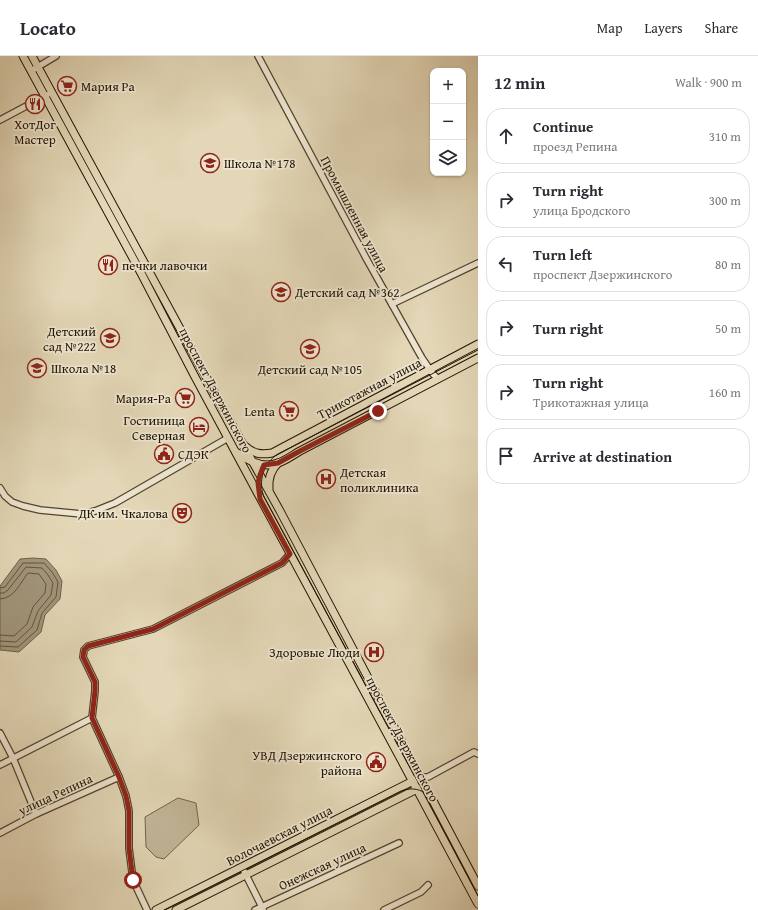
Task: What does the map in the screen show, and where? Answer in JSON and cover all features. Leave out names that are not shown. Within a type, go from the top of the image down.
[{"type":"main road","name":"проспект Дзержинского","points":[[23,56],[478,904]]},
{"type":"main road","name":"проспект Дзержинского","points":[[32,56],[269,491],[478,886]]},
{"type":"main road","name":"Трикотажная улица","points":[[272,453],[478,344]]},
{"type":"main road","name":"Трикотажная улица","points":[[278,463],[478,358]]},
{"type":"main road","points":[[243,444],[251,451],[261,454],[272,453]]},
{"type":"main road","points":[[235,451],[253,462],[264,465],[278,463]]},
{"type":"main road","points":[[260,499],[258,483],[260,475],[264,465],[272,453]]},
{"type":"main road","points":[[269,491],[270,475],[278,463]]},
{"type":"main road","name":"Волочаевская улица","points":[[156,910],[420,776]]},
{"type":"main road","name":"Волочаевская улица","points":[[176,910],[425,785]]},
{"type":"street","points":[[31,71],[56,56]]},
{"type":"street","name":"Промышленная улица","points":[[258,56],[366,258],[430,370],[438,379]]},
{"type":"street","points":[[0,120],[52,91]]},
{"type":"street","points":[[392,304],[478,263]]},
{"type":"street","points":[[0,488],[5,496],[12,502],[22,506],[40,510],[82,514],[95,511],[115,503],[228,438]]},
{"type":"street","points":[[147,910],[133,880],[129,848],[129,811],[126,796],[92,718],[95,682],[83,657],[84,650],[88,646],[153,629],[282,563],[290,554]]},
{"type":"street","points":[[0,765],[92,718]]},
{"type":"street","points":[[0,733],[13,758],[36,814]]},
{"type":"street","points":[[420,776],[428,777],[474,752],[478,754]]},
{"type":"street","name":"улица Репина","points":[[0,833],[36,814],[119,777]]},
{"type":"street","points":[[425,785],[428,777]]},
{"type":"street","name":"Онежская улица","points":[[255,910],[263,908],[399,843]]},
{"type":"street","points":[[242,867],[263,908]]},
{"type":"street","points":[[384,910],[421,892],[428,885]]},
{"type":"shaded area","points":[[178,798],[196,803],[199,825],[164,859],[156,857],[146,847],[145,817]]},
{"type":"water","points":[[20,559],[46,559],[56,570],[62,581],[60,599],[45,615],[41,632],[19,652],[0,650],[0,586]]},
{"type":"tram line","points":[[478,350],[278,454],[265,468],[262,479],[262,491],[264,497],[478,896]]},
{"type":"tram line","points":[[164,910],[401,791],[413,789],[425,793]]},
{"type":"place","name":"Мария Ра","points":[[67,86]]},
{"type":"place","name":"ХотДог Мастер","points":[[35,104]]},
{"type":"place","name":"Школа №178","points":[[210,163]]},
{"type":"place","name":"печки лавочки","points":[[108,265]]},
{"type":"place","name":"Детский сад №362","points":[[281,292]]},
{"type":"place","name":"Детский сад №222","points":[[110,338]]},
{"type":"place","name":"Детский сад №105","points":[[310,349]]},
{"type":"place","name":"Школа №18","points":[[37,368]]},
{"type":"place","name":"Мария-Ра","points":[[185,398]]},
{"type":"place","name":"Lenta","points":[[289,411]]},
{"type":"place","name":"Гостиница Северная","points":[[199,427]]},
{"type":"place","name":"СДЭК","points":[[164,454]]},
{"type":"place","name":"Детская поликлиника","points":[[326,479]]},
{"type":"place","name":"ДК им. Чкалова","points":[[182,513]]},
{"type":"place","name":"Здоровые Люди","points":[[374,652]]},
{"type":"place","name":"УВД Дзержинского района","points":[[376,762]]},
{"type":"route","points":[[133,880],[129,848],[129,811],[126,796],[92,718],[95,682],[83,657],[84,650],[88,646],[153,629],[282,563],[290,554],[260,499],[258,483],[264,465],[278,463],[378,411]]}]
